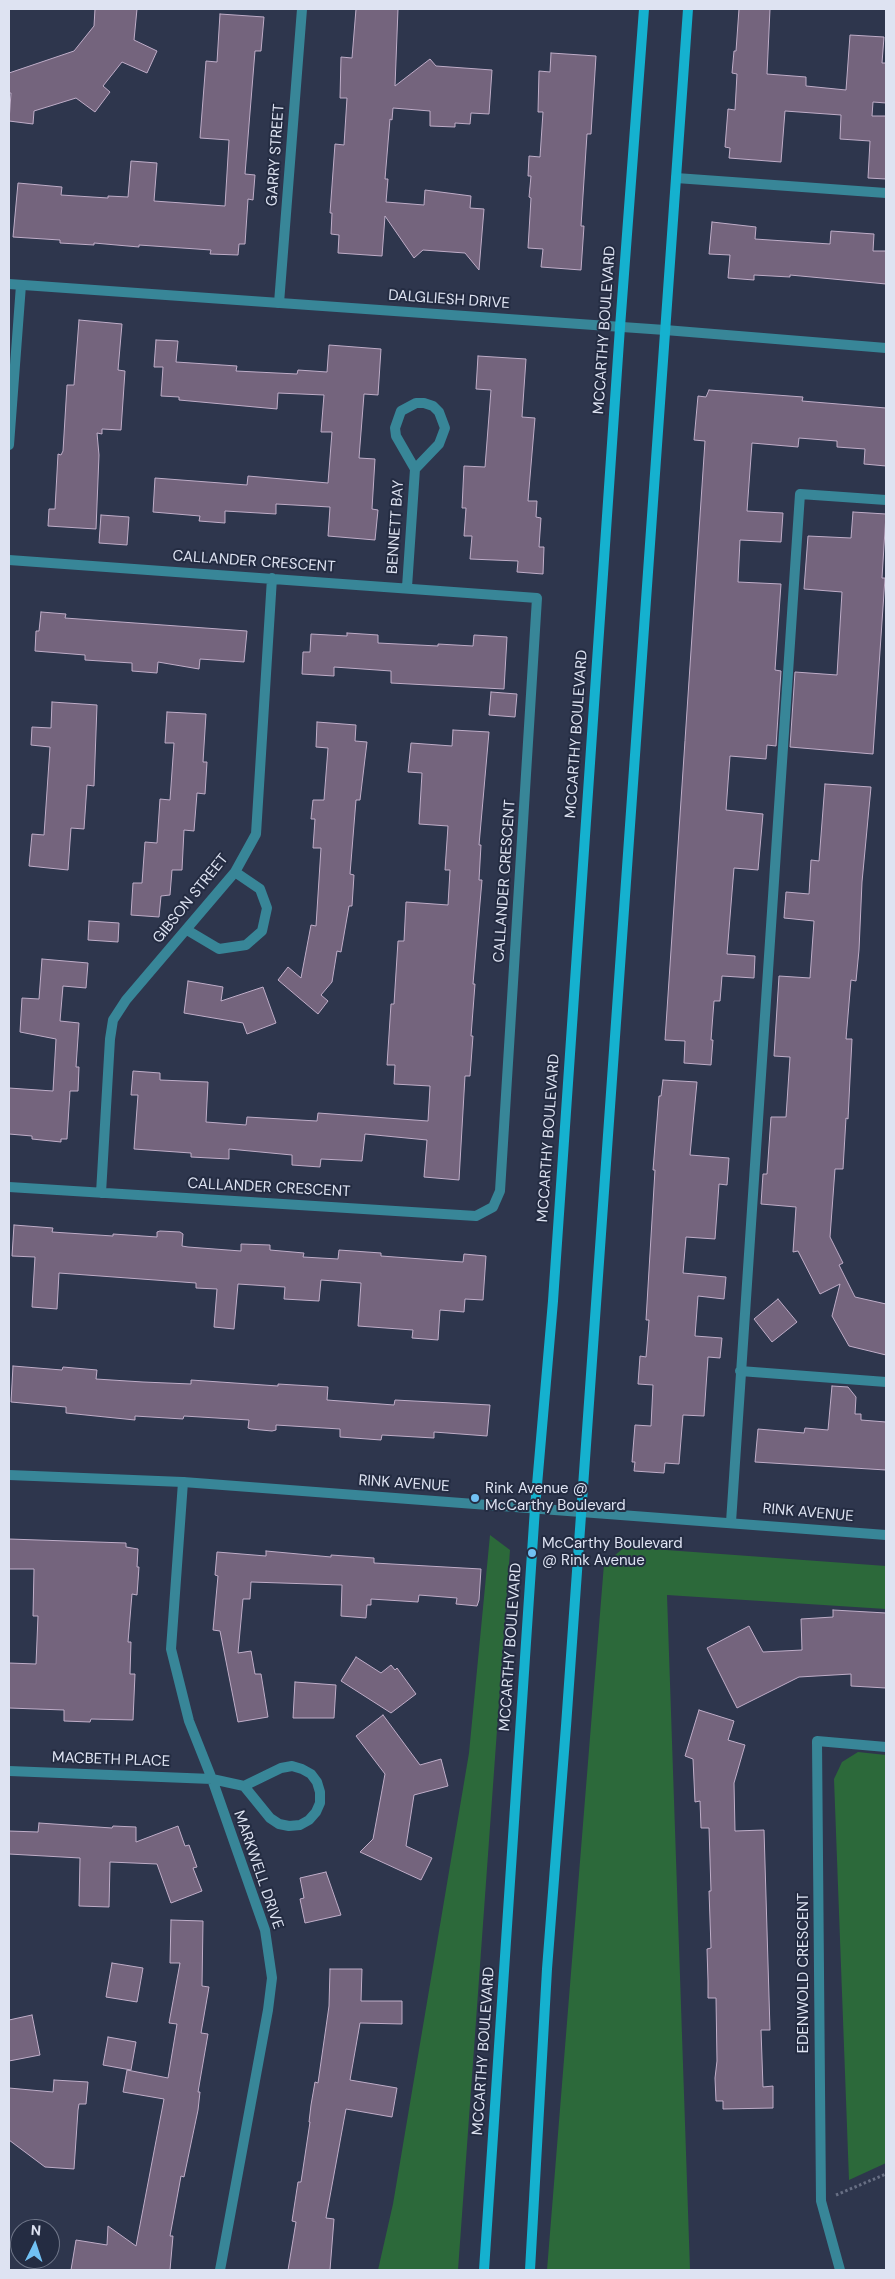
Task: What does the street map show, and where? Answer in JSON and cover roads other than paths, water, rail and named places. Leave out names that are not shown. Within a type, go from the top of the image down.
[{"type":"main road","name":"MCCARTHY BOULEVARD","points":[[484,2270],[535,1508],[554,1291],[620,327],[644,9]]},
{"type":"main road","points":[[530,2270],[547,1969],[688,9]]},
{"type":"street","name":"GARRY STREET","points":[[279,303],[302,9]]},
{"type":"street","points":[[676,178],[886,193]]},
{"type":"street","name":"DALGLIESH DRIVE","points":[[9,284],[665,330],[886,348]]},
{"type":"street","points":[[9,445],[21,285]]},
{"type":"street","name":"BENNETT BAY","points":[[407,587],[415,470],[396,436],[395,428],[401,411],[416,403],[424,403],[433,406],[439,412],[445,428],[439,444],[415,470]]},
{"type":"street","points":[[731,1522],[800,494],[886,500]]},
{"type":"street","name":"CALLANDER CRESCENT","points":[[9,560],[407,587],[537,598],[500,1191],[493,1207],[476,1216],[9,1187]]},
{"type":"street","name":"GIBSON STREET","points":[[101,1194],[110,1039],[113,1020],[126,1000],[188,930],[235,872],[256,834],[272,578]]},
{"type":"street","points":[[188,930],[219,949],[246,945],[262,931],[268,908],[260,890],[235,872]]},
{"type":"street","points":[[740,1372],[886,1382]]},
{"type":"street","name":"RINK AVENUE","points":[[9,1476],[183,1482],[886,1534]]},
{"type":"street","name":"MARKWELL DRIVE","points":[[183,1482],[171,1649],[189,1721],[212,1779],[265,1930],[272,1978],[220,2270]]},
{"type":"street","name":"EDENWOLD CRESCENT","points":[[840,2270],[821,2201],[817,1741],[886,1747]]},
{"type":"street","points":[[292,1766],[311,1774],[317,1782],[320,1792],[320,1803],[316,1812],[309,1820],[300,1825],[289,1826],[279,1824],[270,1818],[244,1786],[281,1768],[292,1766]]},
{"type":"street","name":"MACBETH PLACE","points":[[9,1771],[212,1779],[244,1786]]},
{"type":"place","name":"Rink Avenue @ McCarthy Boulevard","points":[[475,1498]]},
{"type":"place","name":"McCarthy Boulevard @ Rink Avenue","points":[[532,1553]]}]
